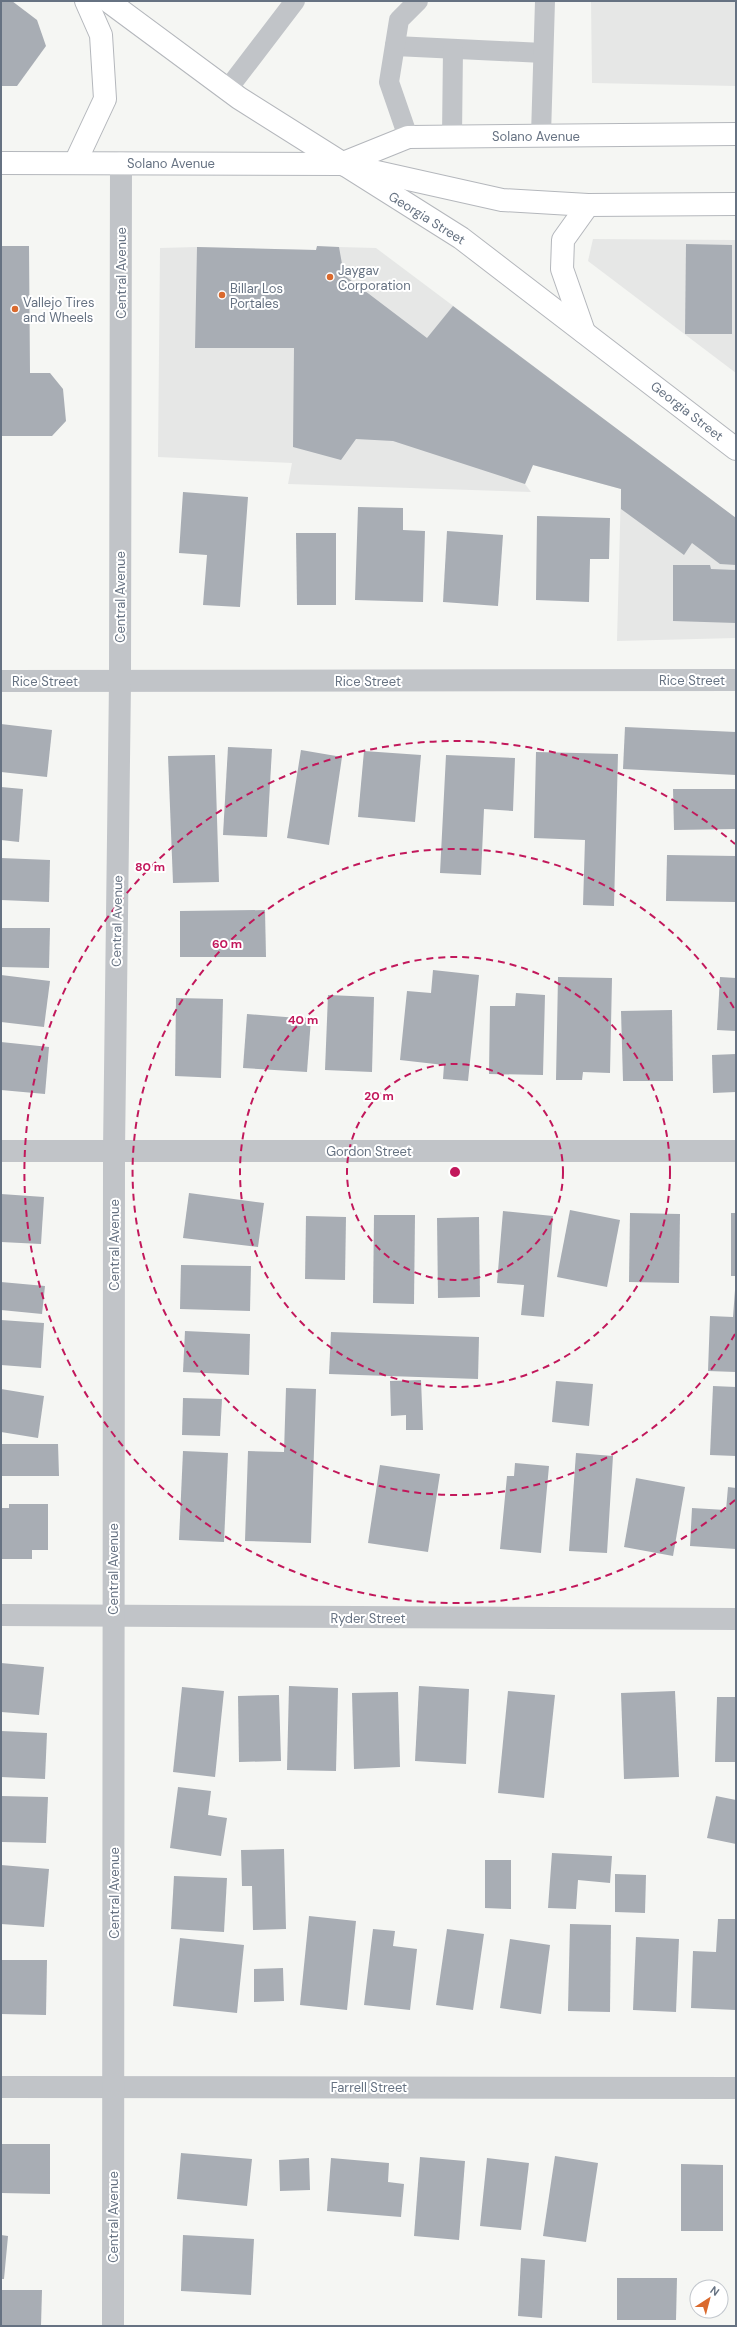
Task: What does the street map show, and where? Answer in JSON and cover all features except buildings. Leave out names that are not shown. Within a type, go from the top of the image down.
[{"type":"main road","points":[[75,163],[105,98],[101,35],[86,1]]},
{"type":"main road","name":"Georgia Street","points":[[108,1],[228,90],[341,164],[461,238],[736,449]]},
{"type":"main road","name":"Solano Avenue","points":[[341,164],[408,136],[736,134]]},
{"type":"main road","name":"Solano Avenue","points":[[1,163],[341,164],[502,200],[588,205],[736,204]]},
{"type":"main road","points":[[584,332],[562,269],[563,240],[588,205]]},
{"type":"street","name":"Central Avenue","points":[[113,2326],[114,1151],[120,682],[121,163]]},
{"type":"street","name":"Rice Street","points":[[1,681],[736,680]]},
{"type":"street","name":"Gordon Street","points":[[1,1151],[736,1151]]},
{"type":"street","name":"Ryder Street","points":[[1,1615],[113,1617],[736,1619]]},
{"type":"street","name":"Farrell Street","points":[[1,2087],[736,2088]]},
{"type":"lane","points":[[228,90],[295,1]]},
{"type":"lane","points":[[408,136],[389,82],[399,20],[418,1]]},
{"type":"lane","points":[[541,135],[545,1]]},
{"type":"lane","points":[[395,46],[543,52]]},
{"type":"lane","points":[[452,136],[453,48]]},
{"type":"shaded area","points":[[591,1],[736,1],[736,86],[592,83]]},
{"type":"shaded area","points":[[593,239],[736,240],[736,373],[588,261]]},
{"type":"shaded area","points":[[197,247],[316,250],[339,247],[376,248],[736,518],[736,638],[617,641],[621,489],[533,465],[525,484],[531,492],[288,484],[292,463],[158,457],[160,248]]},
{"type":"place","name":"Jaygav Corporation","points":[[330,277]]},
{"type":"place","name":"Billar Los Portales","points":[[222,295]]},
{"type":"place","name":"Vallejo Tires and Wheels","points":[[15,309]]}]
